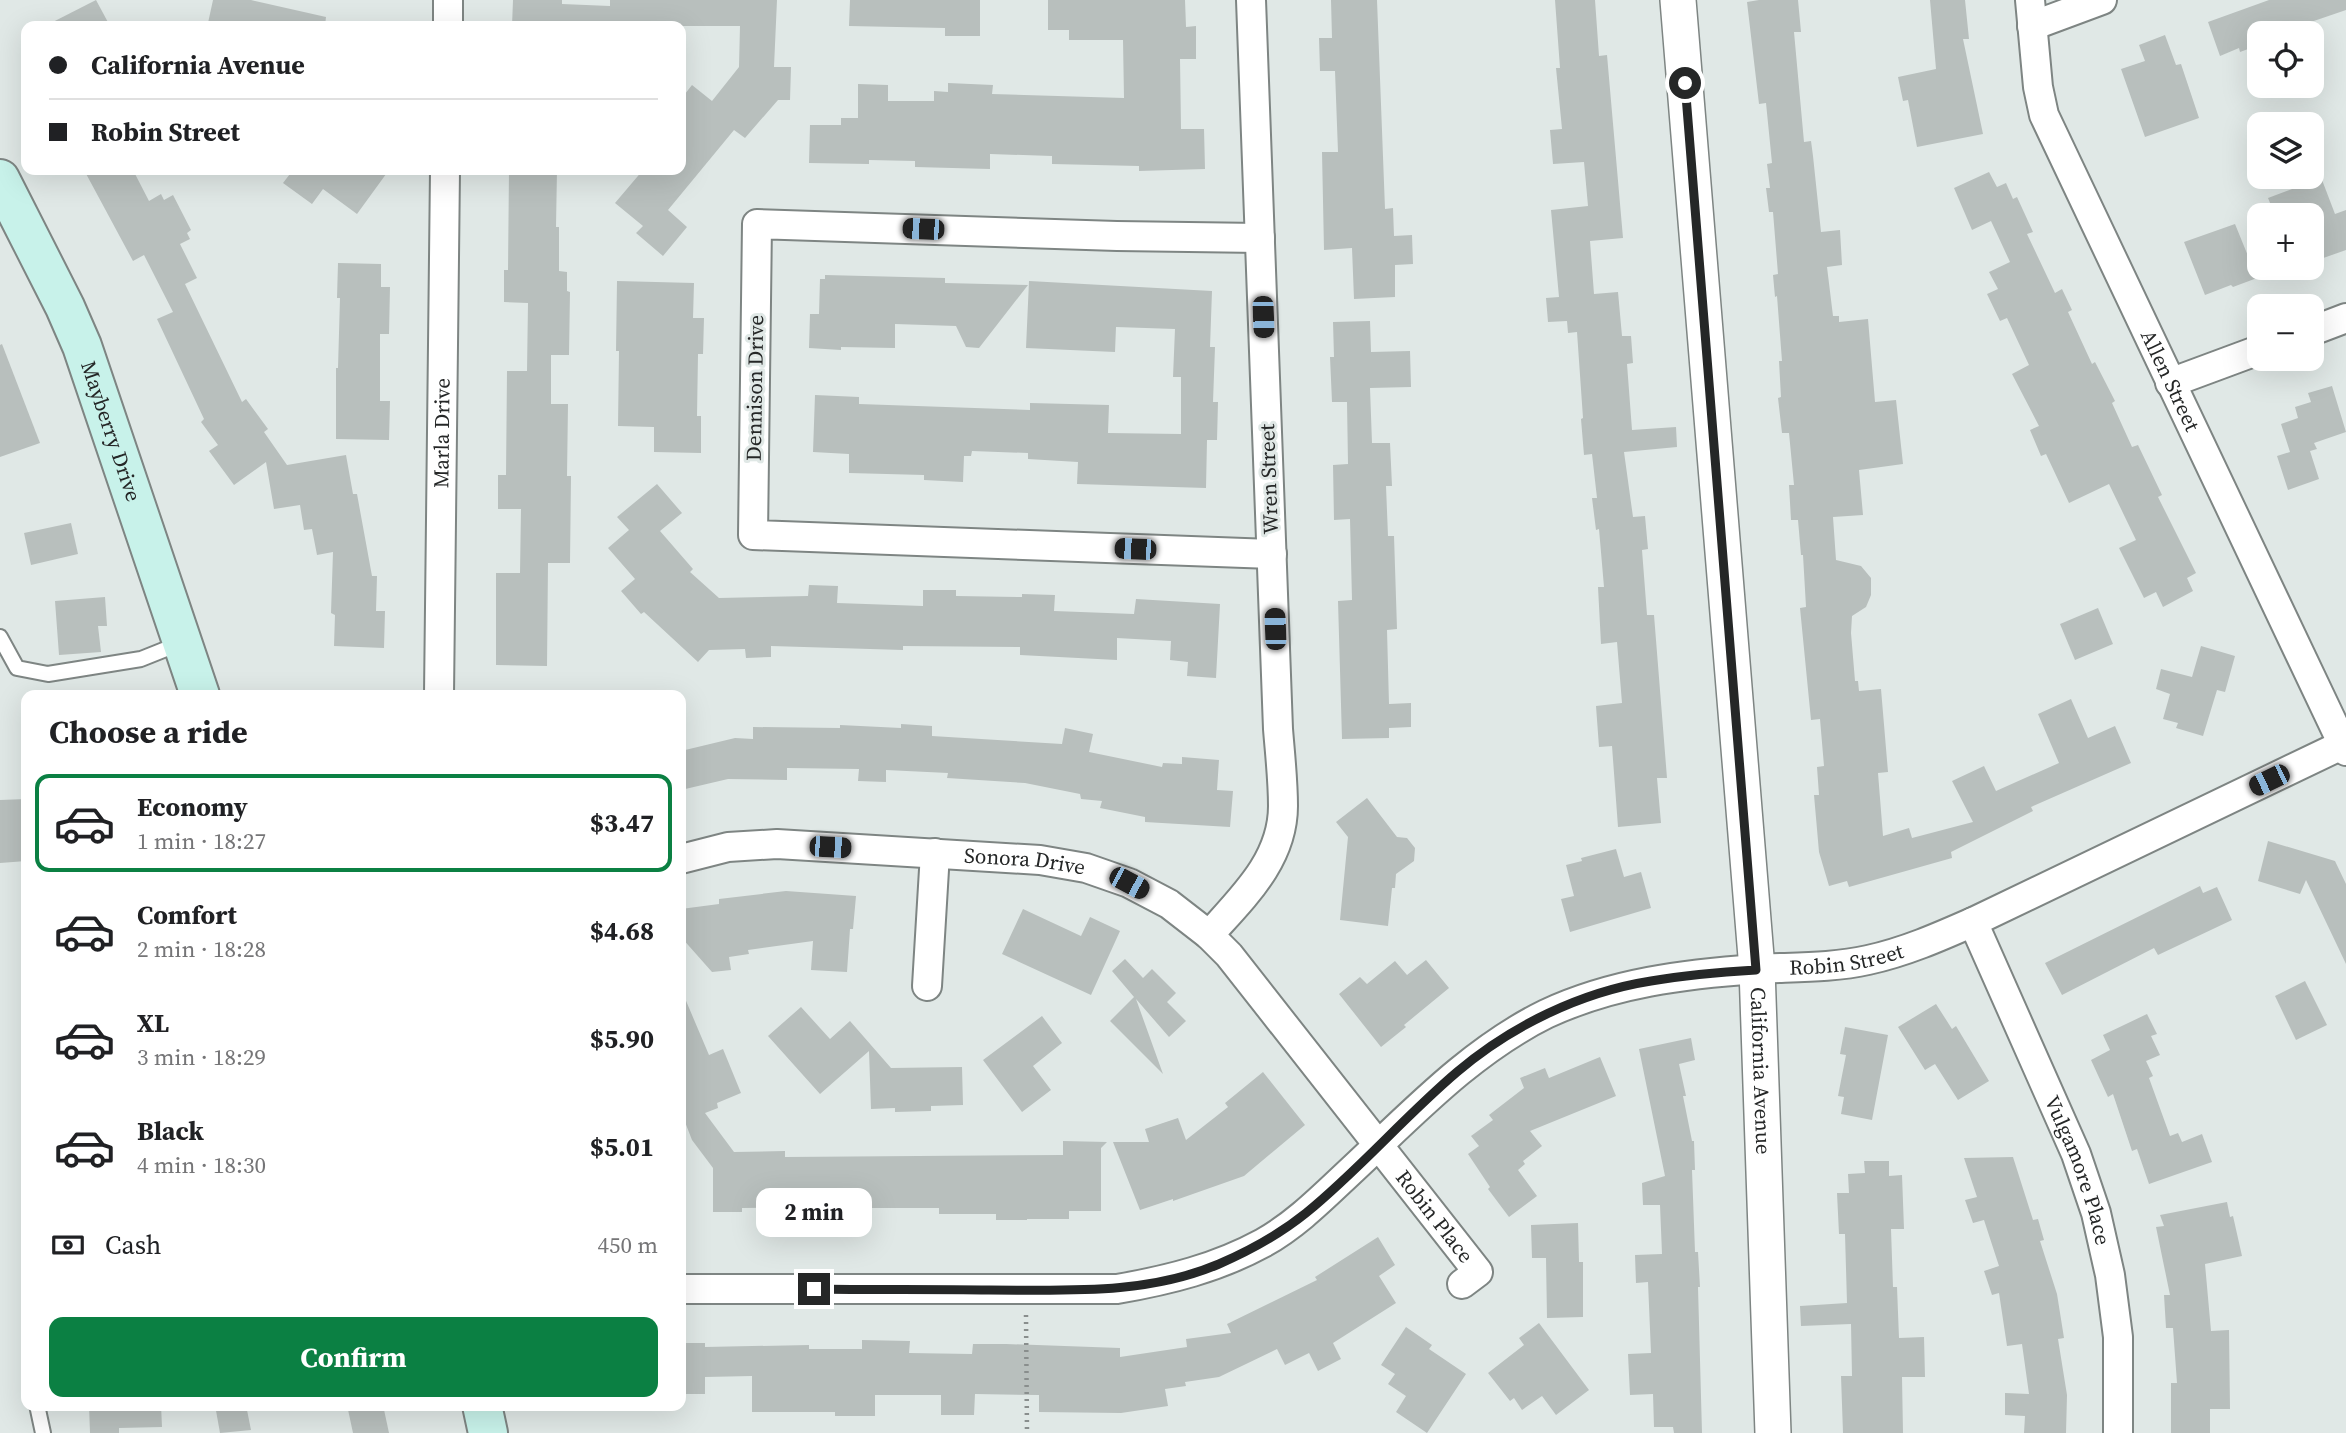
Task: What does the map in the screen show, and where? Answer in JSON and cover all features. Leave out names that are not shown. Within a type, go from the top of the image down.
[{"type":"main road","name":"Mayberry Drive","points":[[0,179],[82,346],[198,690]]},
{"type":"main road","points":[[483,1411],[488,1433]]},
{"type":"street","points":[[448,0],[448,21]]},
{"type":"street","name":"Wren Street","points":[[1209,934],[1254,885],[1271,859],[1280,834],[1283,807],[1251,0]]},
{"type":"street","name":"California Avenue","points":[[1678,0],[1756,970],[1773,1433]]},
{"type":"street","points":[[2031,13],[2102,0]]},
{"type":"street","name":"Allen Street","points":[[2031,13],[2038,87],[2044,116],[2345,746]]},
{"type":"street","name":"Marla Drive","points":[[439,690],[446,175]]},
{"type":"street","name":"Dennison Drive","points":[[1260,238],[1117,236],[757,223],[753,536],[1272,554]]},
{"type":"street","points":[[2324,326],[2346,318]]},
{"type":"street","points":[[2170,383],[2247,354]]},
{"type":"street","name":"Robin Street","points":[[686,1289],[1117,1289],[1167,1281],[1217,1265],[1264,1242],[1305,1214],[1458,1071],[1503,1038],[1547,1014],[1598,994],[1649,981],[1756,970],[1821,967],[1868,960],[1919,946],[2345,746]]},
{"type":"street","name":"Sonora Drive","points":[[686,858],[728,847],[777,844],[935,853],[1040,860],[1086,868],[1129,883],[1169,904],[1209,934],[1229,955],[1379,1145]]},
{"type":"street","points":[[927,986],[935,853]]},
{"type":"street","name":"Vulgamore Place","points":[[1973,922],[2076,1154],[2096,1213],[2110,1275],[2118,1337],[2118,1433]]},
{"type":"street","name":"Robin Place","points":[[1379,1145],[1478,1272],[1462,1284]]},
{"type":"lane","points":[[0,637],[17,668],[48,674],[141,659],[182,643]]},
{"type":"lane","points":[[38,1411],[43,1433]]},
{"type":"path","points":[[1027,1433],[1028,1290]]},
{"type":"building","points":[[96,0],[107,21],[55,21]]},
{"type":"building","points":[[213,0],[251,0],[326,17],[326,21],[208,21]]},
{"type":"building","points":[[513,0],[562,0],[562,4],[610,6],[610,0],[777,0],[774,67],[791,67],[790,100],[778,100],[745,138],[734,130],[668,210],[687,227],[663,256],[636,233],[643,226],[615,203],[639,175],[686,175],[686,93],[692,85],[712,101],[739,67],[740,26],[686,26],[686,21],[512,21]]},
{"type":"building","points":[[850,0],[980,0],[980,36],[945,36],[945,28],[849,26]]},
{"type":"building","points":[[1048,0],[1185,0],[1186,27],[1196,26],[1196,59],[1180,59],[1181,129],[1204,129],[1205,169],[1139,171],[1139,166],[1052,164],[1052,156],[990,154],[990,169],[915,167],[915,161],[869,160],[869,164],[809,163],[810,125],[841,125],[841,118],[858,118],[858,84],[888,85],[888,101],[934,101],[934,91],[948,92],[948,83],[993,85],[992,94],[1124,98],[1123,40],[1069,40],[1069,30],[1048,30]]},
{"type":"building","points":[[1331,0],[1377,0],[1385,209],[1393,208],[1394,236],[1412,235],[1413,264],[1395,265],[1395,297],[1354,299],[1352,248],[1324,250],[1322,152],[1338,152],[1335,71],[1320,71],[1319,38],[1332,38]]},
{"type":"building","points":[[1555,0],[1595,0],[1599,56],[1607,55],[1623,238],[1590,241],[1594,294],[1618,292],[1622,336],[1631,336],[1633,363],[1627,364],[1632,430],[1676,427],[1677,447],[1624,452],[1633,517],[1645,516],[1648,549],[1642,550],[1647,615],[1654,615],[1667,778],[1657,778],[1661,823],[1618,827],[1612,746],[1599,747],[1596,706],[1622,703],[1617,642],[1601,644],[1598,587],[1604,587],[1599,529],[1596,530],[1592,498],[1597,498],[1592,454],[1584,455],[1577,332],[1568,333],[1567,321],[1548,322],[1546,298],[1559,297],[1551,210],[1588,206],[1584,162],[1553,164],[1550,130],[1562,129],[1556,68],[1560,68]]},
{"type":"building","points":[[1798,0],[1801,32],[1794,32],[1804,142],[1811,141],[1821,232],[1840,230],[1842,265],[1827,267],[1833,316],[1839,316],[1839,322],[1868,319],[1875,402],[1896,400],[1903,464],[1859,470],[1863,515],[1833,517],[1836,560],[1861,566],[1871,578],[1871,595],[1866,607],[1852,616],[1851,633],[1855,681],[1858,681],[1859,691],[1881,689],[1888,772],[1878,773],[1883,836],[1909,828],[1912,838],[1973,822],[1952,781],[1984,766],[1996,791],[2059,763],[2038,714],[2071,699],[2088,738],[2115,726],[2131,763],[2031,807],[2033,811],[1951,852],[1952,858],[1849,887],[1847,881],[1829,886],[1819,852],[1814,795],[1819,795],[1817,767],[1824,766],[1820,719],[1811,720],[1800,608],[1806,607],[1803,555],[1798,520],[1791,520],[1789,485],[1794,485],[1789,433],[1782,433],[1778,398],[1781,397],[1779,361],[1782,361],[1773,275],[1778,274],[1773,212],[1769,212],[1766,188],[1770,188],[1767,164],[1772,163],[1766,103],[1759,104],[1747,2]]},
{"type":"building","points":[[1930,0],[1965,0],[1969,39],[1963,39],[1983,134],[1917,147],[1908,100],[1903,101],[1898,77],[1936,69]]},
{"type":"building","points":[[2269,0],[2346,0],[2346,10],[2314,21],[2247,21],[2247,49],[2240,52],[2239,48],[2220,56],[2208,22]]},
{"type":"building","points":[[2165,35],[2176,65],[2181,64],[2199,118],[2145,137],[2121,69],[2145,61],[2139,45]]},
{"type":"building","points":[[1989,172],[1997,187],[2006,183],[2013,199],[2017,197],[2033,232],[2027,234],[2055,293],[2062,289],[2072,310],[2068,312],[2092,364],[2095,362],[2115,401],[2112,403],[2132,447],[2138,445],[2162,495],[2158,497],[2196,573],[2187,578],[2193,591],[2163,607],[2156,592],[2144,598],[2119,548],[2136,540],[2109,484],[2069,503],[2046,454],[2041,456],[2030,430],[2039,426],[2012,374],[2029,365],[2007,318],[2000,321],[1987,294],[1998,289],[1989,272],[2010,262],[1991,221],[1972,230],[1954,188]]},
{"type":"building","points":[[87,175],[136,175],[149,201],[161,194],[164,200],[173,195],[191,230],[187,233],[190,239],[180,244],[197,278],[185,284],[242,402],[246,399],[268,429],[264,432],[287,465],[346,455],[353,494],[357,494],[372,576],[377,576],[376,611],[385,611],[384,648],[334,646],[335,615],[331,613],[333,552],[317,555],[312,529],[304,530],[300,505],[274,509],[266,462],[234,485],[209,451],[218,445],[201,422],[204,419],[157,319],[173,312],[144,255],[133,261]]},
{"type":"building","points":[[289,175],[385,175],[357,214],[323,189],[312,204],[283,183]]},
{"type":"building","points":[[509,175],[557,175],[559,271],[567,272],[567,291],[570,292],[569,355],[551,355],[551,404],[568,404],[570,563],[548,563],[547,666],[496,665],[496,573],[520,573],[521,509],[498,509],[498,475],[506,475],[507,371],[527,371],[528,303],[504,302],[504,270],[508,270]]},
{"type":"building","points":[[2324,185],[2335,214],[2346,210],[2346,250],[2324,258],[2324,203],[2270,203],[2268,198],[2292,189],[2324,189]]},
{"type":"building","points":[[2235,224],[2247,253],[2247,280],[2252,280],[2205,295],[2184,242]]},
{"type":"building","points":[[338,263],[381,264],[381,287],[390,287],[389,334],[380,334],[380,401],[390,401],[389,440],[336,439],[340,298],[337,298]]},
{"type":"building","points":[[825,275],[945,278],[945,283],[1028,285],[979,348],[966,347],[956,326],[895,324],[895,348],[809,348],[810,314],[819,314],[820,279],[825,279]]},
{"type":"building","points":[[617,281],[694,283],[693,318],[704,318],[703,354],[698,354],[697,416],[701,416],[701,453],[654,452],[654,427],[618,426]]},
{"type":"building","points":[[1029,281],[1212,291],[1210,347],[1215,347],[1213,402],[1218,402],[1217,440],[1207,440],[1206,488],[1077,484],[1078,462],[1028,459],[1028,453],[972,451],[971,456],[964,456],[963,482],[924,480],[924,475],[849,473],[849,454],[813,452],[815,395],[859,397],[859,404],[1030,410],[1030,403],[1109,405],[1108,433],[1181,434],[1181,377],[1173,377],[1175,329],[1116,327],[1115,352],[1026,348]]},
{"type":"building","points":[[1370,321],[1371,352],[1410,351],[1411,387],[1370,388],[1372,443],[1390,443],[1392,486],[1386,486],[1388,536],[1394,536],[1397,629],[1387,630],[1389,704],[1411,703],[1411,727],[1389,728],[1389,738],[1342,739],[1338,601],[1352,600],[1350,519],[1334,520],[1333,465],[1348,464],[1347,402],[1332,402],[1330,357],[1334,357],[1333,322]]},
{"type":"building","points":[[2,344],[40,443],[0,457],[0,345]]},
{"type":"building","points":[[2332,386],[2346,432],[2314,443],[2317,449],[2310,451],[2319,479],[2288,490],[2277,456],[2290,452],[2281,424],[2298,418],[2295,407],[2311,402],[2308,393]]},
{"type":"building","points":[[657,484],[682,513],[660,531],[693,569],[690,572],[719,598],[808,596],[809,585],[838,586],[837,603],[923,606],[923,590],[956,590],[956,596],[1055,595],[1054,611],[1134,614],[1136,599],[1220,604],[1216,678],[1187,676],[1188,662],[1170,660],[1171,641],[1117,638],[1117,660],[1020,655],[1020,647],[903,646],[903,650],[771,646],[771,657],[746,658],[745,649],[709,650],[698,662],[644,612],[641,614],[621,591],[635,579],[608,548],[629,530],[617,517]]},
{"type":"building","points":[[71,523],[78,554],[31,565],[24,533]]},
{"type":"building","points":[[105,597],[107,626],[98,626],[101,652],[59,655],[55,601]]},
{"type":"building","points":[[2098,608],[2113,644],[2075,660],[2060,624]]},
{"type":"building","points":[[2201,646],[2235,656],[2225,692],[2217,690],[2203,736],[2176,728],[2178,723],[2163,719],[2170,694],[2156,689],[2161,669],[2192,677]]},
{"type":"building","points":[[901,724],[932,726],[932,736],[1062,744],[1065,728],[1093,734],[1089,752],[1162,767],[1163,763],[1182,764],[1182,757],[1219,760],[1217,790],[1233,791],[1230,827],[1145,822],[1145,817],[1100,808],[1102,801],[1081,799],[1080,794],[1025,783],[947,778],[948,773],[886,770],[886,782],[858,781],[859,769],[787,768],[787,780],[728,779],[686,789],[686,750],[735,738],[753,739],[753,727],[840,728],[840,725],[901,728]]},
{"type":"building","points":[[1367,798],[1397,837],[1407,838],[1415,848],[1414,861],[1396,874],[1388,926],[1340,920],[1348,837],[1336,822]]},
{"type":"building","points":[[21,799],[21,861],[0,863],[0,800]]},
{"type":"building","points":[[2268,841],[2335,861],[2346,884],[2346,964],[2306,880],[2300,894],[2258,881]]},
{"type":"building","points":[[1616,849],[1624,877],[1641,872],[1651,908],[1570,932],[1561,899],[1574,896],[1566,865]]},
{"type":"building","points":[[2200,886],[2203,893],[2217,887],[2232,920],[2158,955],[2154,948],[2062,995],[2045,963]]},
{"type":"building","points":[[786,891],[856,896],[847,972],[811,970],[813,941],[748,950],[749,954],[729,957],[731,970],[712,972],[686,943],[686,908],[719,904],[719,899]]},
{"type":"building","points":[[1023,909],[1081,936],[1090,917],[1120,931],[1091,995],[1002,954]]},
{"type":"building","points":[[1125,959],[1143,978],[1152,969],[1176,993],[1167,1002],[1186,1021],[1169,1037],[1136,999],[1163,1074],[1110,1021],[1134,997],[1112,971]]},
{"type":"building","points":[[1426,960],[1449,988],[1381,1047],[1339,994],[1360,977],[1367,984],[1395,961],[1407,975]]},
{"type":"building","points":[[2305,981],[2327,1025],[2296,1040],[2275,996]]},
{"type":"building","points":[[686,1001],[709,1055],[723,1049],[741,1093],[717,1103],[718,1108],[705,1113],[734,1152],[785,1151],[785,1157],[1063,1155],[1063,1141],[1107,1142],[1101,1148],[1101,1211],[1069,1211],[1069,1219],[1027,1220],[996,1220],[996,1214],[939,1214],[939,1208],[868,1208],[868,1217],[842,1217],[842,1207],[742,1208],[742,1212],[713,1212],[713,1168],[692,1140],[686,1125]]},
{"type":"building","points":[[1936,1004],[1952,1029],[1956,1026],[1989,1081],[1958,1100],[1935,1064],[1925,1070],[1898,1027]]},
{"type":"building","points":[[801,1007],[830,1039],[850,1021],[891,1068],[962,1067],[963,1105],[931,1106],[931,1111],[895,1112],[895,1108],[871,1109],[869,1051],[820,1094],[768,1036]]},
{"type":"building","points":[[2147,1014],[2157,1034],[2151,1036],[2160,1055],[2146,1061],[2153,1076],[2149,1078],[2170,1136],[2178,1133],[2182,1142],[2202,1134],[2212,1162],[2149,1184],[2137,1149],[2132,1151],[2113,1094],[2108,1097],[2091,1060],[2110,1050],[2103,1035]]},
{"type":"building","points":[[1042,1016],[1062,1043],[1033,1066],[1051,1090],[1022,1112],[983,1060]]},
{"type":"building","points":[[1845,1027],[1888,1035],[1872,1120],[1841,1114],[1844,1097],[1838,1096],[1846,1055],[1840,1054]]},
{"type":"building","points":[[1691,1038],[1695,1060],[1679,1064],[1686,1096],[1683,1096],[1694,1141],[1695,1170],[1692,1170],[1695,1252],[1698,1252],[1700,1287],[1702,1433],[1674,1433],[1673,1427],[1654,1427],[1653,1394],[1630,1395],[1628,1354],[1651,1353],[1648,1282],[1636,1283],[1635,1255],[1662,1254],[1660,1205],[1643,1205],[1642,1183],[1665,1176],[1639,1049]]},
{"type":"building","points":[[1600,1057],[1616,1096],[1530,1131],[1542,1146],[1523,1161],[1525,1164],[1518,1170],[1537,1196],[1509,1217],[1488,1189],[1490,1187],[1468,1154],[1479,1146],[1471,1136],[1493,1120],[1489,1115],[1524,1088],[1520,1078],[1545,1068],[1549,1078]]},
{"type":"building","points":[[1263,1072],[1305,1125],[1244,1176],[1140,1210],[1113,1142],[1149,1142],[1145,1129],[1178,1118],[1186,1140],[1228,1107],[1225,1103]]},
{"type":"building","points":[[2013,1157],[2033,1220],[2038,1219],[2044,1240],[2040,1241],[2057,1294],[2064,1338],[2058,1339],[2067,1395],[2066,1433],[2024,1433],[2025,1416],[2005,1415],[2005,1393],[2029,1394],[2022,1344],[2007,1346],[1999,1293],[1992,1295],[1984,1271],[1999,1266],[1984,1220],[1973,1223],[1965,1200],[1977,1197],[1964,1158]]},
{"type":"building","points":[[1864,1161],[1889,1161],[1889,1176],[1902,1175],[1904,1229],[1891,1229],[1893,1287],[1897,1287],[1899,1338],[1924,1337],[1925,1377],[1902,1377],[1903,1433],[1843,1433],[1841,1376],[1852,1376],[1851,1324],[1801,1326],[1800,1306],[1847,1303],[1845,1234],[1839,1234],[1837,1193],[1849,1193],[1848,1174],[1865,1173]]},
{"type":"building","points":[[2227,1202],[2242,1256],[2205,1264],[2211,1331],[2229,1330],[2230,1409],[2210,1409],[2210,1433],[2171,1433],[2171,1383],[2177,1383],[2173,1328],[2166,1328],[2164,1295],[2170,1295],[2156,1227],[2164,1226],[2160,1215]]},
{"type":"building","points":[[1578,1223],[1579,1262],[1583,1262],[1583,1317],[1547,1318],[1546,1258],[1532,1258],[1531,1225]]},
{"type":"building","points":[[1378,1237],[1395,1265],[1379,1276],[1396,1303],[1333,1343],[1341,1359],[1318,1371],[1309,1353],[1285,1365],[1277,1349],[1219,1377],[1185,1382],[1186,1386],[1165,1389],[1168,1406],[1121,1413],[1039,1412],[1039,1395],[975,1394],[974,1415],[941,1415],[941,1395],[875,1395],[875,1416],[835,1416],[835,1412],[752,1412],[752,1376],[705,1377],[705,1394],[686,1394],[686,1343],[705,1343],[705,1347],[809,1345],[809,1349],[862,1349],[862,1340],[910,1341],[909,1353],[972,1354],[973,1344],[1006,1344],[1120,1348],[1120,1357],[1187,1347],[1186,1339],[1231,1333],[1227,1324],[1317,1280],[1315,1277]]},
{"type":"building","points":[[1539,1323],[1589,1390],[1556,1415],[1542,1396],[1522,1410],[1514,1398],[1510,1401],[1488,1373],[1524,1345],[1519,1338]]},
{"type":"building","points":[[1406,1327],[1432,1345],[1429,1349],[1466,1374],[1427,1433],[1396,1412],[1406,1396],[1388,1384],[1395,1374],[1381,1365]]},
{"type":"building","points":[[89,1411],[161,1411],[162,1427],[119,1428],[119,1433],[90,1433]]},
{"type":"building","points":[[216,1411],[247,1411],[251,1430],[220,1433]]},
{"type":"building","points":[[348,1411],[384,1411],[389,1433],[353,1433]]},
{"type":"route","points":[[814,1289],[1117,1289],[1167,1281],[1217,1265],[1264,1242],[1305,1214],[1458,1071],[1503,1038],[1547,1014],[1598,994],[1649,981],[1756,970],[1685,83]]}]
